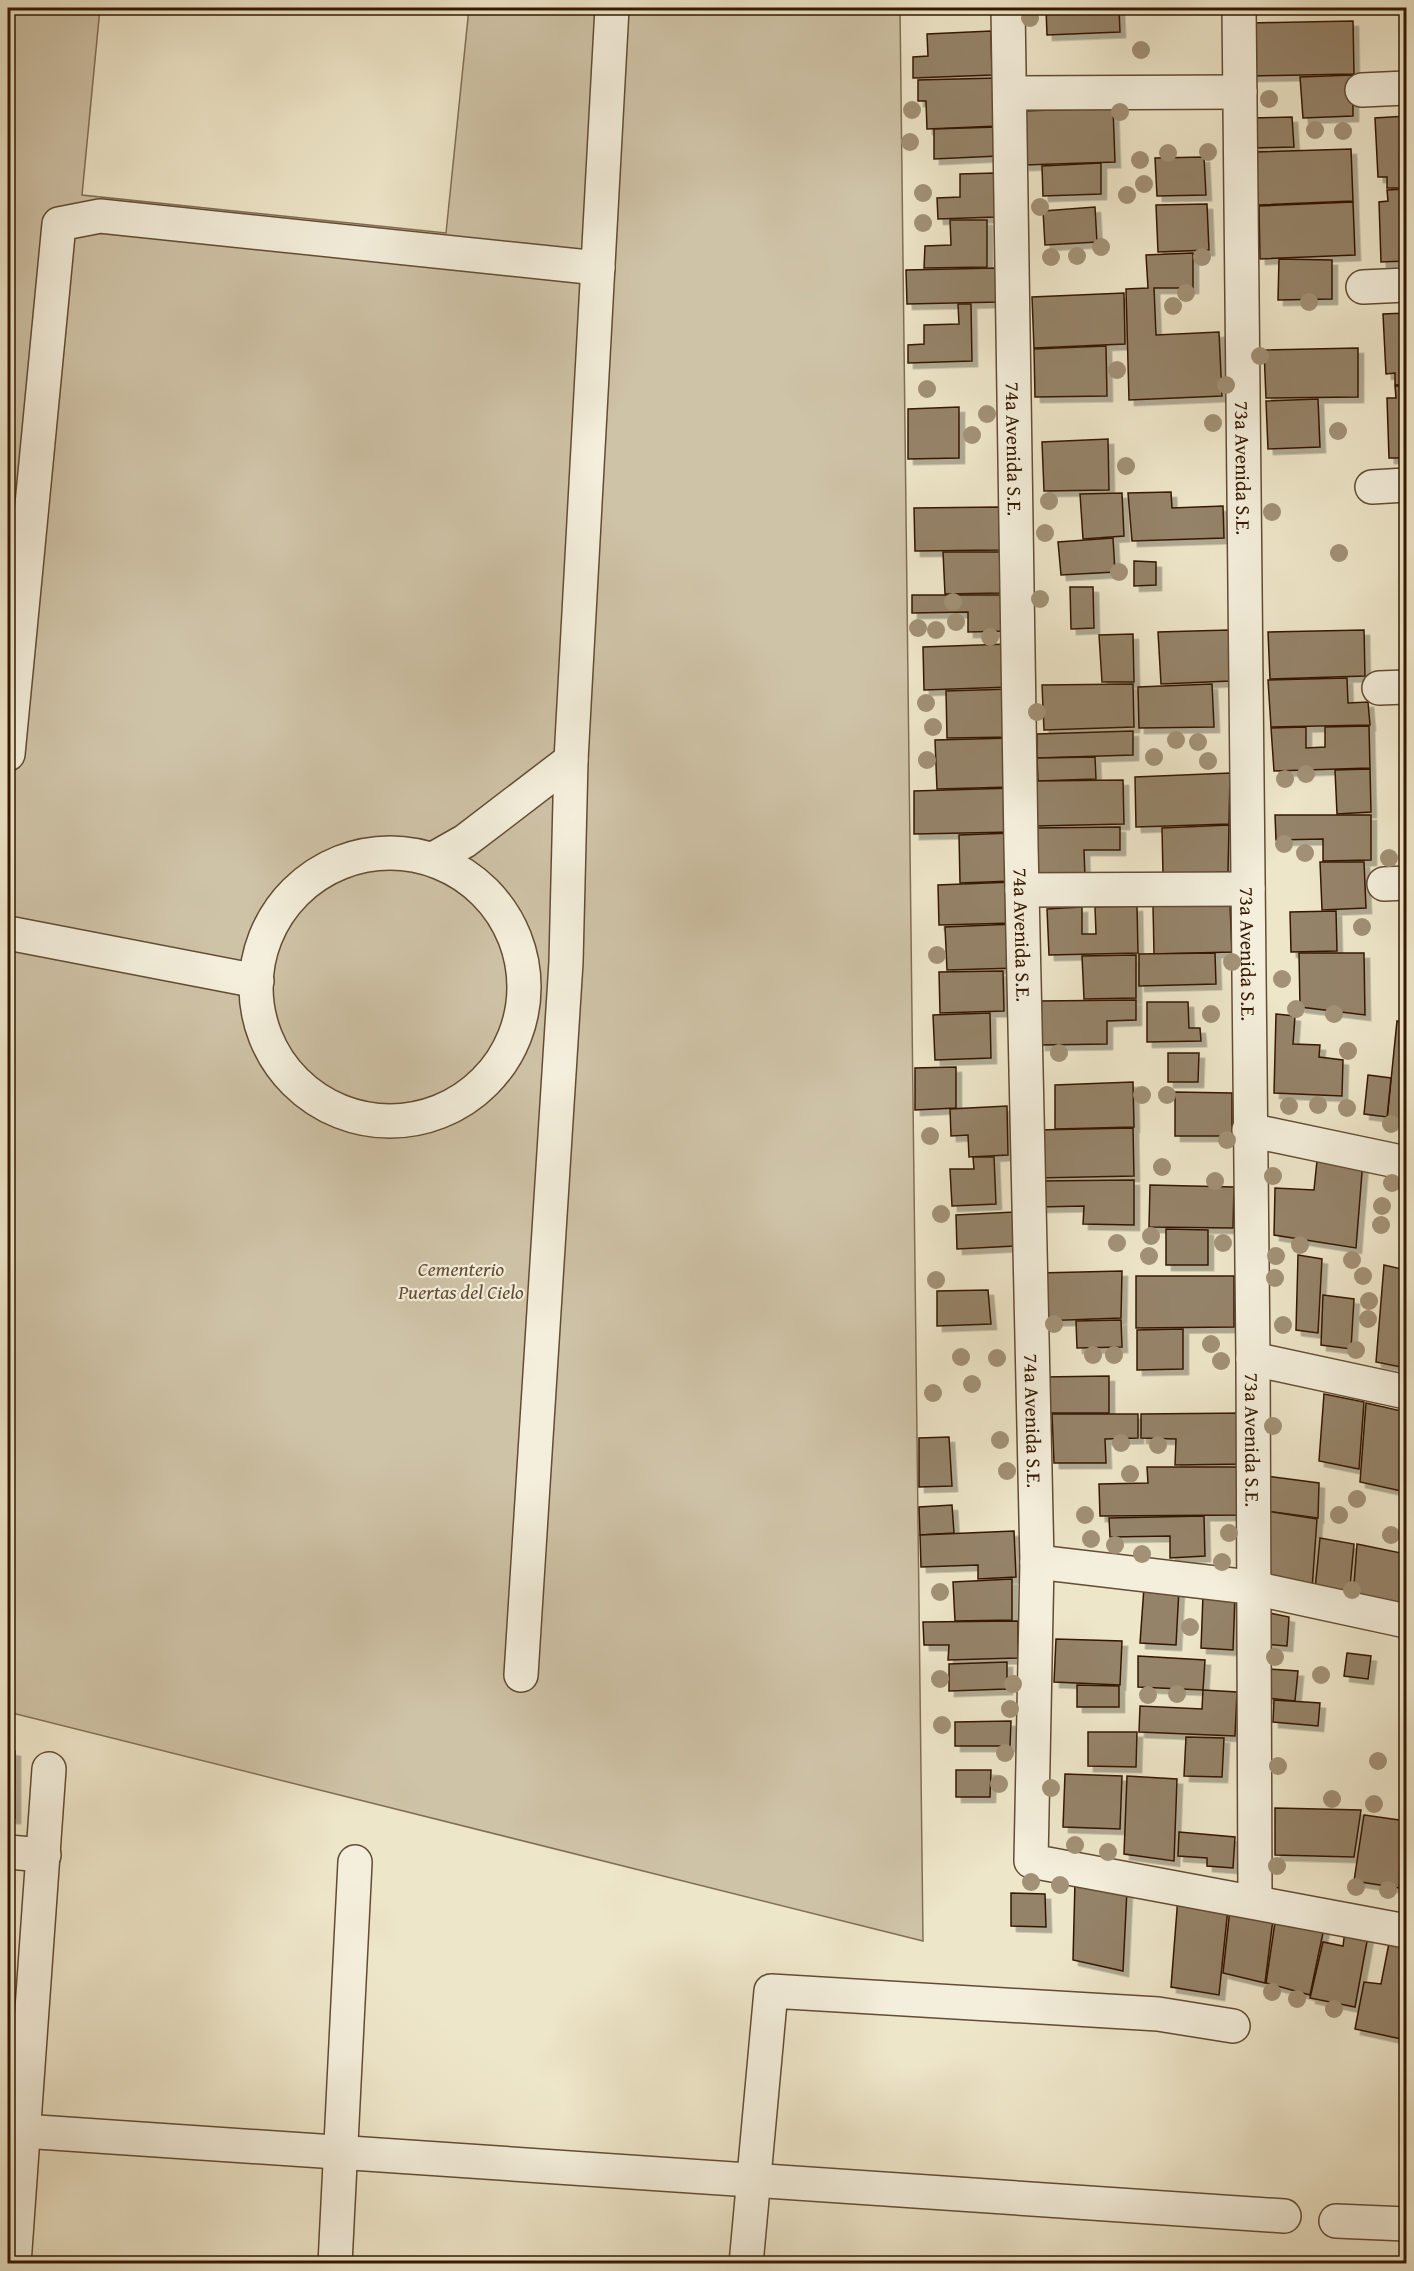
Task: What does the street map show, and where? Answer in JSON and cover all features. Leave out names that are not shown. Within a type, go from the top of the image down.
[{"type":"street","points":[[521,1675],[566,962],[571,760],[612,8]]},
{"type":"street","name":"74a Avenida S.E.","points":[[1008,8],[1022,891],[1037,1562],[1031,1861],[1255,1901]]},
{"type":"street","name":"73a Avenida S.E.","points":[[1239,8],[1253,1359],[1255,1901]]},
{"type":"street","points":[[1362,90],[1407,88]]},
{"type":"street","points":[[1010,93],[1240,92]]},
{"type":"street","points":[[8,754],[60,225],[100,216],[598,268]]},
{"type":"street","points":[[1363,287],[1407,285]]},
{"type":"street","points":[[1372,487],[1407,485]]},
{"type":"street","points":[[435,858],[499,903],[526,973],[517,1038],[480,1089],[419,1120],[348,1117],[288,1078],[256,1017],[258,951],[288,895],[357,855],[435,858],[465,841],[571,760]]},
{"type":"street","points":[[1022,891],[1248,889]]},
{"type":"street","points":[[8,933],[257,981]]},
{"type":"street","points":[[526,973],[566,962]]},
{"type":"street","points":[[1249,1130],[1407,1163]]},
{"type":"street","points":[[1253,1359],[1407,1392]]},
{"type":"street","points":[[1037,1562],[1254,1587],[1407,1622]]},
{"type":"street","points":[[14,2264],[23,2131],[17,2075],[44,1855],[49,1770]]},
{"type":"street","points":[[8,1852],[44,1855]]},
{"type":"street","points":[[335,2264],[355,1862]]},
{"type":"street","points":[[1255,1901],[1407,1930]]},
{"type":"street","points":[[746,2264],[771,1991],[1158,2014],[1233,2026]]},
{"type":"street","points":[[23,2131],[1284,2216]]},
{"type":"street","points":[[1336,2221],[1407,2224]]},
{"type":"green space","name":"Cementerio Puertas del Cielo","points":[[8,8],[100,8],[82,195],[446,233],[469,8],[900,8],[923,1941],[8,1712]]},
{"type":"building","points":[[1046,8],[1119,8],[1120,32],[1047,35]]},
{"type":"building","points":[[1353,21],[1354,74],[1252,76],[1250,23]]},
{"type":"building","points":[[991,31],[992,75],[913,78],[913,57],[928,56],[927,34]]},
{"type":"building","points":[[1353,75],[1353,116],[1303,118],[1300,77]]},
{"type":"building","points":[[997,78],[999,126],[927,129],[926,101],[918,101],[918,80]]},
{"type":"building","points":[[1113,108],[1115,162],[1024,165],[1022,111]]},
{"type":"building","points":[[1406,116],[1406,188],[1387,188],[1387,177],[1378,177],[1375,118]]},
{"type":"building","points":[[1292,117],[1294,147],[1254,148],[1253,118]]},
{"type":"building","points":[[997,127],[998,156],[934,159],[934,129]]},
{"type":"building","points":[[1351,149],[1353,201],[1258,205],[1255,152]]},
{"type":"building","points":[[1204,157],[1206,195],[1157,196],[1155,158]]},
{"type":"building","points":[[1101,163],[1101,194],[1043,196],[1042,166]]},
{"type":"building","points":[[995,173],[996,217],[938,219],[937,198],[960,197],[960,174]]},
{"type":"building","points":[[1406,189],[1406,261],[1381,262],[1379,202],[1388,201],[1387,190]]},
{"type":"building","points":[[1353,202],[1355,255],[1260,259],[1259,206]]},
{"type":"building","points":[[1207,204],[1209,250],[1158,252],[1156,205]]},
{"type":"building","points":[[1095,207],[1097,242],[1045,245],[1043,211]]},
{"type":"building","points":[[950,220],[987,220],[987,267],[924,268],[925,246],[951,245]]},
{"type":"building","points":[[1193,253],[1193,288],[1154,288],[1156,335],[1219,332],[1222,396],[1129,400],[1126,289],[1148,288],[1146,255]]},
{"type":"building","points":[[1279,259],[1332,260],[1332,299],[1278,300]]},
{"type":"building","points":[[998,268],[999,302],[907,304],[906,270]]},
{"type":"building","points":[[1124,293],[1125,344],[1034,348],[1032,297]]},
{"type":"building","points":[[958,304],[971,304],[972,361],[908,363],[908,345],[924,344],[924,325],[959,324]]},
{"type":"building","points":[[1406,313],[1406,385],[1395,385],[1395,373],[1386,374],[1383,314]]},
{"type":"building","points":[[1106,346],[1107,396],[1035,397],[1034,349]]},
{"type":"building","points":[[1358,348],[1358,397],[1266,398],[1264,350]]},
{"type":"building","points":[[1395,386],[1406,386],[1406,458],[1389,458],[1387,398],[1396,398]]},
{"type":"building","points":[[1318,399],[1320,447],[1268,449],[1266,401]]},
{"type":"building","points":[[959,407],[959,458],[908,459],[908,409]]},
{"type":"building","points":[[1108,439],[1109,490],[1044,491],[1042,442]]},
{"type":"building","points":[[1171,492],[1172,508],[1223,506],[1224,538],[1132,541],[1128,493]]},
{"type":"building","points":[[1122,493],[1124,536],[1083,539],[1080,494]]},
{"type":"building","points":[[999,507],[1000,550],[915,551],[914,508]]},
{"type":"building","points":[[1113,538],[1115,572],[1061,575],[1058,542]]},
{"type":"building","points":[[943,552],[1001,552],[1002,593],[945,594]]},
{"type":"building","points":[[1134,561],[1156,562],[1156,585],[1134,586]]},
{"type":"building","points":[[1070,587],[1093,587],[1094,628],[1071,629]]},
{"type":"building","points":[[912,595],[1007,595],[1007,631],[968,632],[968,612],[912,613]]},
{"type":"building","points":[[1229,630],[1230,681],[1161,684],[1158,632]]},
{"type":"building","points":[[1364,630],[1365,676],[1270,679],[1268,632]]},
{"type":"building","points":[[1133,634],[1134,682],[1102,682],[1099,635]]},
{"type":"building","points":[[1008,644],[1010,687],[924,690],[923,647]]},
{"type":"building","points":[[1347,678],[1348,703],[1368,702],[1370,725],[1271,727],[1268,680]]},
{"type":"building","points":[[1133,684],[1134,727],[1044,730],[1042,685]]},
{"type":"building","points":[[1212,684],[1214,727],[1139,728],[1138,687]]},
{"type":"building","points":[[1011,689],[1012,737],[947,738],[946,691]]},
{"type":"building","points":[[1369,726],[1370,768],[1274,771],[1271,728],[1306,727],[1306,748],[1325,747],[1325,727]]},
{"type":"building","points":[[1133,731],[1133,755],[1037,758],[1037,734]]},
{"type":"building","points":[[1012,738],[1013,787],[937,789],[935,740]]},
{"type":"building","points":[[1095,757],[1096,779],[1038,781],[1037,758]]},
{"type":"building","points":[[1370,769],[1371,812],[1337,814],[1335,770]]},
{"type":"building","points":[[1230,773],[1229,824],[1136,827],[1135,777]]},
{"type":"building","points":[[1123,780],[1124,824],[1035,826],[1034,781]]},
{"type":"building","points":[[1014,788],[1013,832],[914,834],[914,791]]},
{"type":"building","points":[[1275,815],[1371,815],[1371,860],[1323,861],[1323,839],[1276,840]]},
{"type":"building","points":[[1229,825],[1228,872],[1163,875],[1162,828]]},
{"type":"building","points":[[1120,827],[1120,850],[1084,850],[1085,877],[1036,878],[1034,828]]},
{"type":"building","points":[[1012,833],[1012,881],[960,883],[959,835]]},
{"type":"building","points":[[1320,862],[1364,862],[1366,908],[1322,910]]},
{"type":"building","points":[[1013,882],[1014,923],[939,925],[938,885]]},
{"type":"building","points":[[1230,905],[1232,952],[1154,954],[1153,906]]},
{"type":"building","points":[[1137,906],[1138,953],[1049,955],[1047,909],[1082,907],[1082,934],[1096,934],[1095,907]]},
{"type":"building","points":[[1336,911],[1337,951],[1291,952],[1290,912]]},
{"type":"building","points":[[1015,924],[1017,968],[947,970],[945,927]]},
{"type":"building","points":[[1215,953],[1216,984],[1139,986],[1139,954]]},
{"type":"building","points":[[1299,953],[1364,953],[1365,1015],[1300,1007]]},
{"type":"building","points":[[1136,955],[1136,998],[1084,999],[1082,956]]},
{"type":"building","points":[[1003,971],[1004,1011],[940,1013],[939,972]]},
{"type":"building","points":[[1136,1000],[1136,1020],[1107,1021],[1107,1044],[1040,1045],[1039,1001]]},
{"type":"building","points":[[1147,1002],[1188,1002],[1189,1028],[1200,1028],[1201,1041],[1147,1042]]},
{"type":"building","points":[[990,1013],[991,1058],[935,1060],[933,1015]]},
{"type":"building","points":[[1276,1014],[1295,1016],[1293,1044],[1320,1045],[1319,1057],[1343,1060],[1342,1096],[1274,1093]]},
{"type":"building","points":[[1397,1021],[1406,1023],[1406,1123],[1387,1120]]},
{"type":"building","points":[[1168,1053],[1199,1053],[1198,1082],[1168,1082]]},
{"type":"building","points":[[956,1067],[956,1108],[915,1110],[915,1068]]},
{"type":"building","points":[[1368,1075],[1391,1078],[1387,1117],[1364,1114]]},
{"type":"building","points":[[1133,1082],[1134,1127],[1055,1129],[1055,1085]]},
{"type":"building","points":[[1175,1092],[1232,1093],[1232,1136],[1175,1136]]},
{"type":"building","points":[[1007,1106],[1008,1155],[969,1157],[968,1135],[951,1136],[950,1109]]},
{"type":"building","points":[[1133,1128],[1134,1176],[1036,1178],[1036,1130]]},
{"type":"building","points":[[1318,1151],[1363,1160],[1356,1248],[1274,1235],[1275,1188],[1314,1190]]},
{"type":"building","points":[[973,1157],[994,1157],[996,1204],[952,1206],[950,1169],[974,1169]]},
{"type":"building","points":[[1134,1180],[1134,1225],[1083,1224],[1084,1206],[1038,1207],[1037,1181]]},
{"type":"building","points":[[1150,1185],[1234,1187],[1233,1228],[1149,1227]]},
{"type":"building","points":[[1014,1212],[1015,1246],[957,1249],[956,1215]]},
{"type":"building","points":[[1166,1229],[1208,1230],[1208,1265],[1166,1265]]},
{"type":"building","points":[[1298,1255],[1322,1259],[1318,1333],[1296,1330]]},
{"type":"building","points":[[1384,1265],[1406,1270],[1406,1368],[1376,1362]]},
{"type":"building","points":[[1122,1271],[1121,1318],[1040,1321],[1038,1273]]},
{"type":"building","points":[[1136,1276],[1234,1276],[1234,1327],[1136,1328]]},
{"type":"building","points":[[988,1290],[991,1324],[937,1326],[937,1291]]},
{"type":"building","points":[[1323,1295],[1354,1299],[1351,1349],[1321,1345]]},
{"type":"building","points":[[1121,1320],[1122,1347],[1077,1348],[1076,1321]]},
{"type":"building","points":[[1183,1329],[1183,1369],[1137,1370],[1137,1330]]},
{"type":"building","points":[[1109,1376],[1109,1413],[1044,1413],[1043,1377]]},
{"type":"building","points":[[1324,1394],[1364,1402],[1359,1469],[1319,1461]]},
{"type":"building","points":[[1366,1403],[1406,1412],[1406,1492],[1360,1482]]},
{"type":"building","points":[[1246,1413],[1246,1464],[1175,1465],[1176,1439],[1141,1438],[1141,1414]]},
{"type":"building","points":[[1052,1414],[1138,1414],[1138,1438],[1105,1439],[1106,1463],[1054,1463]]},
{"type":"building","points":[[949,1437],[952,1486],[919,1487],[919,1438]]},
{"type":"building","points":[[1147,1467],[1245,1467],[1245,1515],[1100,1516],[1099,1484],[1148,1483]]},
{"type":"building","points":[[1266,1476],[1319,1483],[1318,1518],[1266,1511]]},
{"type":"building","points":[[952,1505],[954,1533],[920,1535],[919,1507]]},
{"type":"building","points":[[1266,1511],[1317,1519],[1312,1589],[1264,1579]]},
{"type":"building","points":[[1204,1516],[1205,1556],[1170,1558],[1170,1536],[1110,1537],[1109,1518]]},
{"type":"building","points":[[1014,1531],[1016,1577],[978,1579],[978,1565],[921,1567],[920,1535]]},
{"type":"building","points":[[1320,1538],[1354,1544],[1349,1597],[1315,1590]]},
{"type":"building","points":[[1357,1544],[1406,1554],[1406,1612],[1353,1598]]},
{"type":"building","points":[[1012,1579],[1012,1620],[955,1621],[953,1582]]},
{"type":"building","points":[[1144,1587],[1179,1589],[1176,1645],[1140,1643]]},
{"type":"building","points":[[1203,1595],[1235,1596],[1233,1650],[1201,1648]]},
{"type":"building","points":[[1265,1612],[1289,1617],[1287,1646],[1264,1644]]},
{"type":"building","points":[[1018,1621],[1018,1658],[948,1660],[949,1645],[924,1645],[923,1622]]},
{"type":"building","points":[[1056,1639],[1122,1641],[1120,1685],[1054,1682]]},
{"type":"building","points":[[1347,1653],[1371,1656],[1368,1679],[1344,1676]]},
{"type":"building","points":[[1138,1656],[1205,1660],[1203,1690],[1138,1687]]},
{"type":"building","points":[[1007,1662],[1007,1689],[949,1691],[949,1664]]},
{"type":"building","points":[[1269,1669],[1298,1671],[1295,1701],[1267,1698]]},
{"type":"building","points":[[1077,1685],[1119,1686],[1119,1707],[1077,1707]]},
{"type":"building","points":[[1203,1690],[1237,1692],[1235,1736],[1139,1732],[1140,1706],[1202,1709]]},
{"type":"building","points":[[1274,1700],[1320,1703],[1318,1726],[1273,1722]]},
{"type":"building","points":[[1011,1721],[1010,1746],[955,1746],[955,1722]]},
{"type":"building","points":[[1088,1732],[1137,1732],[1136,1767],[1088,1766]]},
{"type":"building","points":[[1186,1737],[1224,1738],[1222,1777],[1184,1776]]},
{"type":"building","points":[[8,1750],[15,1751],[15,1818],[8,1818]]},
{"type":"building","points":[[956,1770],[991,1770],[990,1797],[956,1797]]},
{"type":"building","points":[[1065,1774],[1122,1776],[1120,1829],[1063,1827]]},
{"type":"building","points":[[1127,1776],[1177,1779],[1174,1861],[1124,1854]]},
{"type":"building","points":[[1275,1808],[1361,1810],[1354,1857],[1275,1855]]},
{"type":"building","points":[[1364,1815],[1406,1821],[1406,1843],[1399,1888],[1354,1881]]},
{"type":"building","points":[[1179,1832],[1235,1837],[1233,1868],[1207,1866],[1207,1858],[1178,1856]]},
{"type":"building","points":[[1075,1881],[1127,1890],[1123,1971],[1073,1960]]},
{"type":"building","points":[[1011,1893],[1045,1894],[1046,1927],[1011,1926]]},
{"type":"building","points":[[1178,1897],[1228,1908],[1219,1995],[1171,1987]]},
{"type":"building","points":[[1230,1909],[1273,1919],[1265,1983],[1223,1973]]},
{"type":"building","points":[[1276,1916],[1324,1928],[1310,1995],[1266,1983]]},
{"type":"building","points":[[1345,1931],[1368,1936],[1355,2007],[1310,1998],[1323,1942],[1343,1946]]},
{"type":"building","points":[[1390,1938],[1406,1942],[1406,2040],[1355,2029],[1364,1982],[1381,1984]]}]
